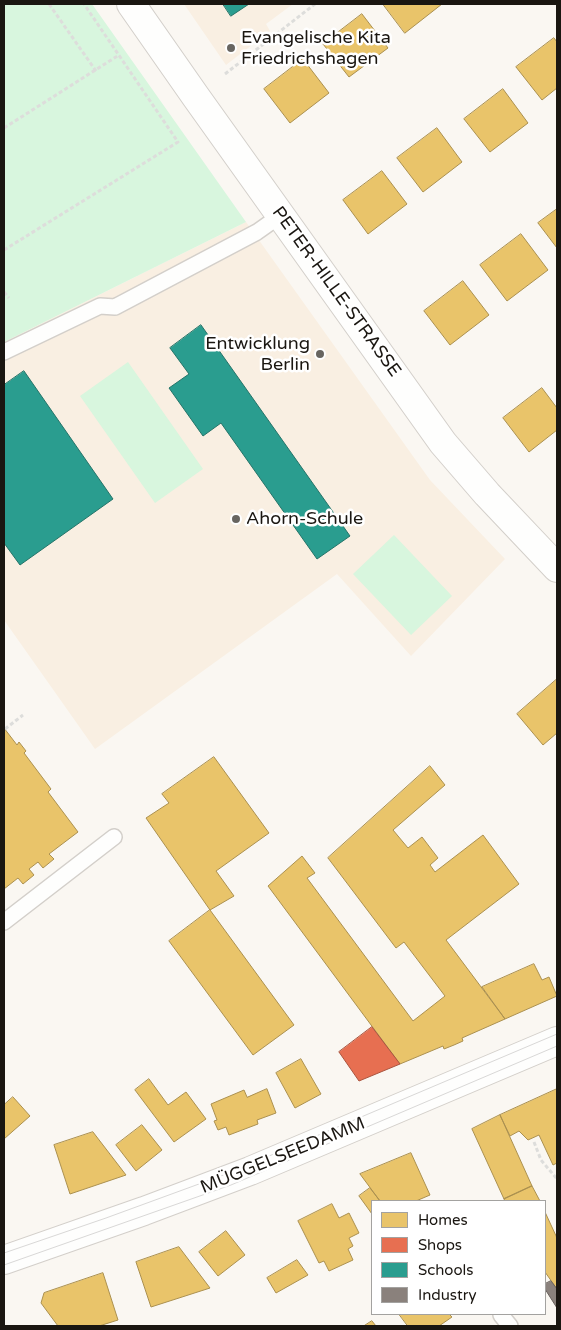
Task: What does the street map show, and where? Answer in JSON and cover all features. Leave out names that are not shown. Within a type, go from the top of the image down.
[{"type":"street","name":"PETER-HILLE-STRASSE","points":[[131,4],[443,443],[487,494],[557,568]]},
{"type":"street","name":"MÜGGELSEEDAMM","points":[[4,1260],[244,1174],[557,1041]]},
{"type":"lane","points":[[4,352],[100,306],[115,307],[256,232],[281,215]]},
{"type":"lane","points":[[4,922],[114,837]]},
{"type":"path","points":[[49,4],[96,71]]},
{"type":"path","points":[[4,250],[178,142],[84,4]]},
{"type":"path","points":[[225,74],[314,4]]},
{"type":"path","points":[[4,128],[119,55]]},
{"type":"path","points":[[4,292],[9,298]]},
{"type":"path","points":[[5,729],[23,715]]},
{"type":"path","points":[[534,1142],[541,1160],[557,1179]]},
{"type":"shaded area","name":"Evangelische Kita Friedrichshagen","points":[[184,4],[293,4],[266,24],[270,31],[226,65]]},
{"type":"shaded area","name":"Ahorn-Schule","points":[[246,222],[430,480],[505,559],[411,656],[337,574],[95,749],[4,620],[4,342]]},
{"type":"green space","points":[[4,4],[92,4],[246,222],[4,342]]},
{"type":"green space","points":[[128,362],[203,469],[155,503],[80,396]]},
{"type":"green space","points":[[394,535],[452,596],[411,635],[353,574]]},
{"type":"building: Homes","points":[[383,4],[442,4],[405,33]]},
{"type":"building: Homes","points":[[362,14],[388,48],[349,77],[323,44]]},
{"type":"building: Homes","points":[[554,38],[557,42],[557,88],[542,100],[516,67]]},
{"type":"building: Homes","points":[[303,59],[329,93],[290,123],[264,89]]},
{"type":"building: Homes","points":[[503,89],[528,123],[490,152],[464,119]]},
{"type":"building: Homes","points":[[437,128],[462,162],[423,192],[397,158]]},
{"type":"building: Homes","points":[[382,171],[407,204],[368,234],[343,200]]},
{"type":"building: Homes","points":[[557,209],[557,248],[538,223]]},
{"type":"building: Homes","points":[[521,234],[548,270],[507,301],[480,265]]},
{"type":"building: Homes","points":[[463,281],[489,315],[450,345],[424,311]]},
{"type":"building: Homes","points":[[542,388],[557,408],[557,430],[529,452],[503,418]]},
{"type":"building: Homes","points":[[557,679],[557,733],[543,745],[517,714]]},
{"type":"building: Homes","points":[[4,728],[17,745],[19,742],[26,751],[24,753],[51,789],[48,792],[78,832],[49,854],[54,859],[43,868],[38,862],[29,869],[34,875],[23,884],[18,878],[4,889]]},
{"type":"building: Homes","points":[[214,757],[269,833],[216,871],[234,896],[210,910],[146,818],[169,803],[162,794]]},
{"type":"building: Homes","points":[[430,766],[445,785],[393,830],[408,848],[422,837],[438,858],[430,865],[435,872],[483,835],[519,884],[446,940],[505,1019],[462,1038],[463,1041],[454,1045],[444,1049],[443,1046],[400,1064],[268,886],[302,856],[315,873],[307,878],[413,1021],[445,996],[404,942],[396,948],[328,858]]},
{"type":"building: Homes","points":[[210,910],[294,1025],[253,1055],[169,941]]},
{"type":"building: Homes","points":[[534,964],[542,980],[549,977],[557,996],[505,1019],[482,987]]},
{"type":"building: Homes","points":[[301,1059],[321,1094],[295,1108],[276,1073]]},
{"type":"building: Homes","points":[[149,1079],[168,1105],[186,1092],[206,1119],[174,1142],[135,1090]]},
{"type":"building: Homes","points":[[267,1089],[276,1113],[257,1120],[258,1124],[229,1135],[226,1127],[218,1130],[214,1121],[217,1120],[211,1104],[244,1090],[247,1097]]},
{"type":"building: Homes","points":[[557,1089],[557,1163],[553,1165],[539,1135],[528,1140],[519,1131],[510,1136],[500,1115]]},
{"type":"building: Homes","points":[[13,1097],[30,1116],[4,1139],[4,1105]]},
{"type":"building: Homes","points":[[500,1115],[532,1186],[504,1199],[472,1129]]},
{"type":"building: Homes","points":[[142,1125],[162,1150],[136,1171],[116,1145]]},
{"type":"building: Homes","points":[[93,1132],[126,1175],[70,1194],[54,1145]]},
{"type":"building: Homes","points":[[411,1153],[430,1195],[418,1200],[379,1200],[360,1174]]},
{"type":"building: Homes","points":[[532,1186],[539,1200],[504,1200]]},
{"type":"building: Homes","points":[[370,1188],[379,1200],[371,1200],[371,1213],[359,1196]]},
{"type":"building: Homes","points":[[332,1204],[339,1218],[349,1213],[359,1233],[349,1238],[353,1246],[348,1249],[353,1260],[329,1271],[324,1261],[319,1263],[298,1221]]},
{"type":"building: Homes","points":[[546,1214],[557,1238],[557,1289],[546,1273]]},
{"type":"building: Homes","points":[[226,1231],[245,1255],[218,1276],[199,1252]]},
{"type":"building: Homes","points":[[179,1247],[210,1288],[151,1307],[136,1262]]},
{"type":"building: Homes","points":[[297,1260],[308,1275],[276,1293],[267,1278]]},
{"type":"building: Homes","points":[[103,1273],[118,1320],[99,1326],[58,1326],[41,1303],[44,1293]]},
{"type":"building: Homes","points":[[400,1315],[450,1315],[452,1317],[439,1326],[408,1326]]},
{"type":"building: Homes","points":[[372,1321],[376,1326],[364,1326]]},
{"type":"building: Shops","points":[[372,1027],[400,1064],[359,1081],[339,1052]]},
{"type":"building: Schools","points":[[223,4],[249,4],[231,16]]},
{"type":"building: Schools","points":[[201,325],[350,536],[317,559],[221,423],[203,436],[169,388],[189,374],[170,348]]},
{"type":"building: Schools","points":[[24,371],[113,499],[20,565],[4,543],[4,385]]},
{"type":"building: Industry","points":[[551,1281],[557,1289],[557,1308],[546,1291],[546,1284]]},
{"type":"tram line","points":[[4,1253],[229,1173],[557,1034]]},
{"type":"tram line","points":[[4,1265],[231,1185],[557,1046]]},
{"type":"place","name":"Evangelische Kita Friedrichshagen","points":[[231,48]]},
{"type":"place","name":"Entwicklung Berlin","points":[[320,354]]},
{"type":"place","name":"Ahorn-Schule","points":[[236,519]]}]
